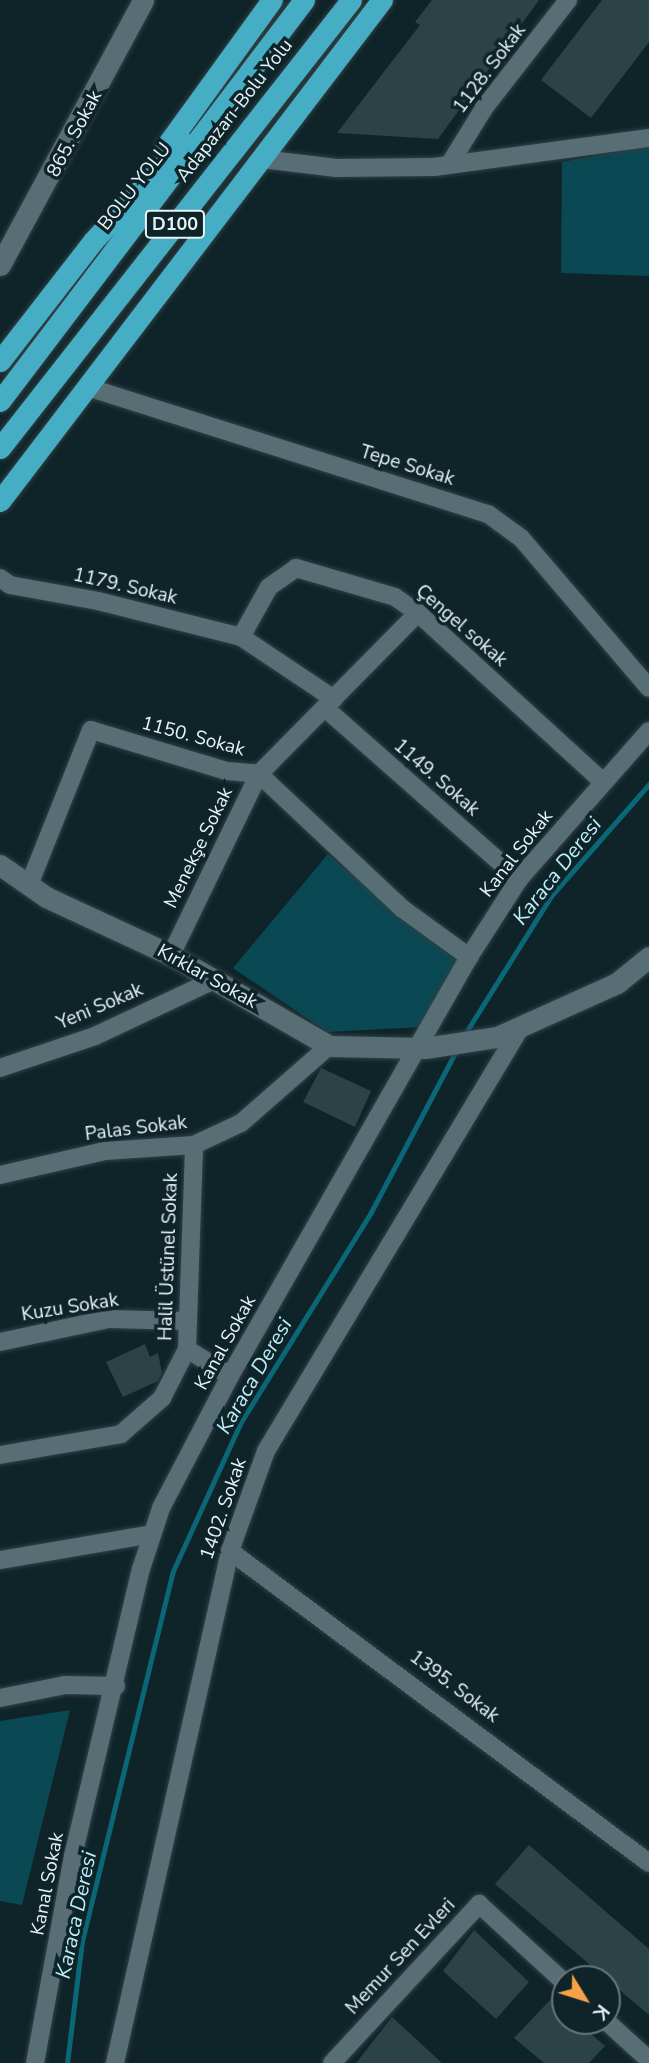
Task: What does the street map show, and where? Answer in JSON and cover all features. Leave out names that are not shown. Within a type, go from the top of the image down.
[{"type":"highway","points":[[45,303],[272,0]]},
{"type":"highway","name":"BOLU YOLU","points":[[0,401],[304,0]]},
{"type":"highway","name":"Adapazarı-Bolu Yolu","points":[[0,448],[351,0]]},
{"type":"highway","points":[[0,501],[382,0]]},
{"type":"highway","points":[[0,361],[101,232],[257,64]]},
{"type":"highway","points":[[161,290],[276,94]]},
{"type":"street","name":"865. Sokak","points":[[0,265],[143,0]]},
{"type":"street","name":"1128. Sokak","points":[[449,165],[484,108],[568,0]]},
{"type":"street","points":[[262,159],[336,168],[449,165],[649,138]]},
{"type":"street","name":"Tepe Sokak","points":[[87,387],[488,514],[521,538],[649,688]]},
{"type":"street","name":"Çengel sokak","points":[[241,637],[269,587],[296,568],[395,597],[418,613],[602,781]]},
{"type":"street","name":"1179. Sokak","points":[[0,578],[10,585],[98,601],[241,637]]},
{"type":"street","name":"Menekşe Sokak","points":[[171,955],[259,774],[418,613]]},
{"type":"street","points":[[241,637],[330,704]]},
{"type":"street","name":"1149. Sokak","points":[[330,704],[519,879]]},
{"type":"street","name":"1150. Sokak","points":[[29,885],[91,730],[227,771],[259,774],[402,909],[469,957]]},
{"type":"street","name":"Kanal Sokak","points":[[36,2063],[73,1856],[152,1534],[230,1376],[421,1048],[469,957],[519,879],[602,781],[649,731]]},
{"type":"street","name":"Kırklar Sokak","points":[[0,865],[29,885],[171,955],[329,1046],[421,1048],[496,1037],[617,983],[646,966]]},
{"type":"street","name":"Yeni Sokak","points":[[0,1068],[95,1035],[214,979]]},
{"type":"street","name":"1402. Sokak","points":[[115,2063],[230,1551],[267,1451],[521,1026]]},
{"type":"street","name":"Palas Sokak","points":[[0,1175],[105,1151],[194,1145],[241,1124],[329,1046]]},
{"type":"street","name":"Halil Üstünel Sokak","points":[[0,1455],[121,1434],[162,1398],[187,1349],[194,1145]]},
{"type":"street","name":"Kuzu Sokak","points":[[0,1342],[108,1320],[188,1321]]},
{"type":"street","points":[[187,1349],[230,1376]]},
{"type":"street","points":[[0,1560],[152,1534]]},
{"type":"street","name":"1395. Sokak","points":[[230,1551],[649,1863]]},
{"type":"street","points":[[0,1698],[65,1685],[116,1686]]},
{"type":"street","name":"Memur Sen Evleri","points":[[332,2063],[479,1904],[551,1970]]},
{"type":"street","points":[[621,2035],[649,2060]]},
{"type":"shaded area","points":[[649,146],[649,276],[561,273],[562,162]]},
{"type":"shaded area","points":[[328,854],[457,961],[421,1027],[327,1032],[233,968]]},
{"type":"shaded area","points":[[70,1710],[22,1905],[0,1901],[0,1721]]},
{"type":"building","points":[[432,0],[539,0],[438,139],[337,133],[420,25],[415,22]]},
{"type":"building","points":[[602,0],[649,0],[649,42],[591,118],[541,80]]},
{"type":"building","points":[[321,1068],[371,1091],[355,1127],[303,1102]]},
{"type":"building","points":[[145,1344],[150,1357],[158,1353],[162,1373],[158,1381],[123,1397],[106,1362]]},
{"type":"building","points":[[529,1845],[649,1949],[649,2015],[621,1991],[621,1965],[590,1965],[495,1884]]},
{"type":"building","points":[[474,1930],[529,1982],[496,2019],[443,1971]]},
{"type":"building","points":[[551,1999],[551,2035],[592,2035],[605,2046],[589,2063],[544,2063],[514,2038]]},
{"type":"building","points":[[392,2017],[442,2063],[356,2063]]},
{"type":"waterway","name":"Karaca Deresi","points":[[463,1037],[551,896],[649,784]]},
{"type":"waterway","name":"Karaca Deresi","points":[[67,2063],[82,1941],[173,1571],[241,1422],[370,1214],[457,1049]]}]
